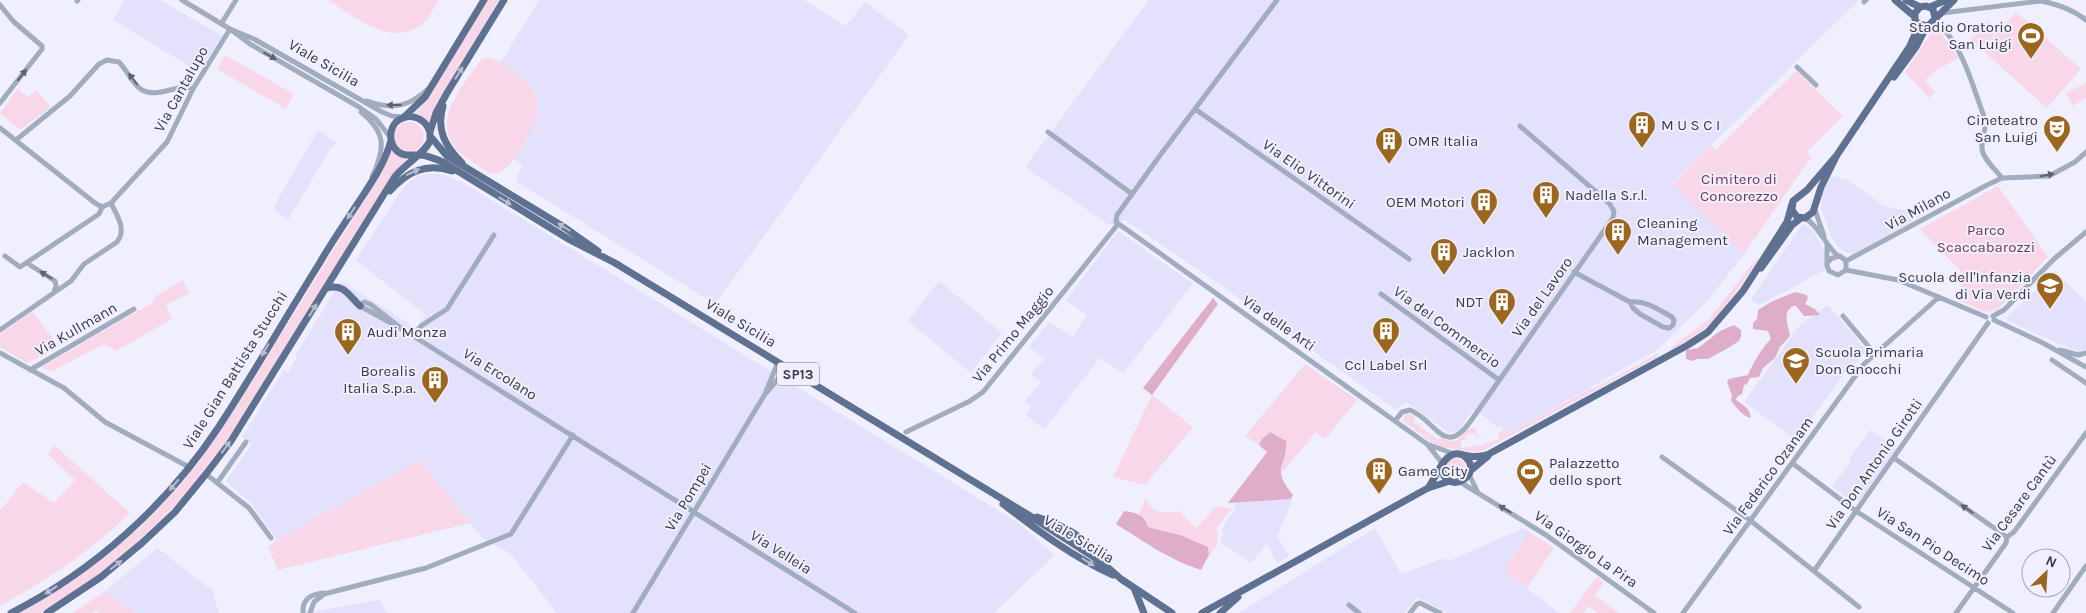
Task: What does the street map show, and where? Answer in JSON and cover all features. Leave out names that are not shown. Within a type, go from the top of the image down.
[{"type":"main road","name":"Viale Gian Battista Stucchi","points":[[11,613],[30,604],[115,544],[158,503],[190,467],[217,429],[384,162],[393,127],[419,105],[484,0]]},
{"type":"main road","points":[[47,613],[70,599],[121,562],[175,512],[231,441],[398,172],[427,147],[435,115],[504,0]]},
{"type":"main road","points":[[1895,0],[1923,26]]},
{"type":"main road","points":[[1906,0],[1920,7],[1930,7],[1946,0]]},
{"type":"main road","points":[[1747,285],[1787,222],[1792,204],[1807,190],[1837,155],[1923,26],[1932,23],[1954,0]]},
{"type":"main road","points":[[1914,16],[1920,7]]},
{"type":"main road","points":[[1930,7],[1937,16]]},
{"type":"main road","points":[[447,93],[439,121],[440,127],[446,142],[459,159],[472,171]]},
{"type":"main road","points":[[403,118],[413,117],[421,120],[427,125],[430,134]]},
{"type":"main road","name":"Viale Sicilia","points":[[430,134],[447,156],[576,235],[619,265],[1027,514],[1103,563],[1121,579],[1172,613]]},
{"type":"main road","points":[[391,138],[393,146],[400,153],[408,156],[416,155]]},
{"type":"main road","name":"Viale Sicilia","points":[[416,155],[441,161],[570,240],[619,265]]},
{"type":"main road","points":[[1202,613],[1428,488],[1450,481],[1460,482],[1486,458],[1510,443],[1698,338],[1716,324],[1792,226],[1812,214],[1822,183],[1837,155]]},
{"type":"main road","points":[[378,205],[402,178],[425,168],[443,168],[481,186]]},
{"type":"main road","points":[[1798,197],[1809,198],[1814,206]]},
{"type":"main road","points":[[1792,204],[1794,213],[1803,218]]},
{"type":"main road","points":[[327,288],[336,286],[344,290],[360,306]]},
{"type":"main road","points":[[1428,488],[1445,458],[1454,454],[1482,456],[1510,443]]},
{"type":"main road","points":[[1463,455],[1469,462],[1470,473]]},
{"type":"main road","points":[[1442,464],[1443,475],[1450,481]]},
{"type":"main road","name":"Viale Sicilia","points":[[977,484],[1024,520],[1063,546],[1099,569],[1121,579]]},
{"type":"main road","points":[[1027,514],[1073,532],[1090,545],[1103,563]]},
{"type":"main road","points":[[1065,531],[1073,532],[1078,538],[1076,545],[1071,548],[1063,546],[1060,535],[1065,531]]},
{"type":"main road","points":[[1134,588],[1144,613]]},
{"type":"main road","points":[[1220,613],[1246,590]]},
{"type":"street","name":"Viale Sicilia","points":[[182,0],[221,24],[254,39],[385,114],[403,118]]},
{"type":"street","points":[[221,24],[236,0]]},
{"type":"street","name":"Via Primo Maggio","points":[[906,432],[970,401],[983,392],[1117,223],[1118,215],[1132,194],[1277,0]]},
{"type":"street","points":[[1937,16],[2041,1],[2057,4],[2075,11],[2086,20]]},
{"type":"street","points":[[0,5],[14,22],[42,46],[42,49],[0,103]]},
{"type":"street","points":[[1940,24],[1948,33],[1960,56],[1985,120],[1986,126],[1982,147],[1984,154],[2002,178],[2049,176],[2075,162],[2086,152]]},
{"type":"street","name":"Viale Sicilia","points":[[230,29],[250,44],[376,119],[391,138]]},
{"type":"street","name":"Via Cantalupo","points":[[27,263],[99,214],[102,207],[111,203],[168,142],[193,89],[230,29]]},
{"type":"street","points":[[16,140],[70,96],[99,64],[107,60],[119,62],[141,90],[153,93],[185,86],[193,89]]},
{"type":"street","points":[[1797,67],[1816,85]]},
{"type":"street","points":[[348,93],[378,105],[401,106],[420,96],[433,83]]},
{"type":"street","points":[[343,98],[373,124],[382,144],[380,160],[362,197]]},
{"type":"street","name":"Via Elio Vittorini","points":[[1195,109],[1410,259]]},
{"type":"street","name":"Via del Lavoro","points":[[1395,421],[1402,412],[1410,410],[1443,435],[1455,438],[1467,427],[1612,220],[1614,215],[1613,209],[1520,126]]},
{"type":"street","points":[[0,128],[102,207]]},
{"type":"street","points":[[1048,132],[1132,194]]},
{"type":"street","name":"Via Milano","points":[[1846,262],[1982,187],[2002,178]]},
{"type":"street","points":[[0,330],[71,281],[84,264],[117,242],[122,229],[111,203]]},
{"type":"street","points":[[1814,206],[1827,243],[1828,269],[1832,274],[1838,275],[1846,270],[1892,278],[1990,319],[2085,364]]},
{"type":"street","points":[[1803,218],[1814,224],[1827,243],[1846,262],[1846,270]]},
{"type":"street","name":"Via delle Arti","points":[[1117,223],[1427,444],[1454,454]]},
{"type":"street","name":"Via Don Antonio Girotti","points":[[1814,571],[1990,319],[2007,307],[2054,259],[2086,232]]},
{"type":"street","points":[[414,335],[421,326],[447,309],[494,235]]},
{"type":"street","points":[[5,256],[20,267],[27,263],[55,281],[54,292]]},
{"type":"street","points":[[1828,262],[1838,256]]},
{"type":"street","points":[[1574,272],[1630,302],[1637,312],[1665,328],[1671,327],[1674,324],[1672,317],[1648,304],[1637,301],[1630,302]]},
{"type":"street","name":"Via del Commercio","points":[[1381,294],[1499,380]]},
{"type":"street","name":"Via Federico Ozanam","points":[[1683,613],[1864,364],[1939,297]]},
{"type":"street","name":"Via Ercolano","points":[[360,306],[414,335],[694,511]]},
{"type":"street","name":"Via Kullmann","points":[[30,370],[134,309]]},
{"type":"street","points":[[1843,316],[1874,354]]},
{"type":"street","points":[[2050,346],[2078,355],[2086,353]]},
{"type":"street","points":[[0,353],[64,388],[112,426],[190,467]]},
{"type":"street","points":[[2052,360],[2086,383]]},
{"type":"street","name":"Via Pompei","points":[[633,613],[765,394],[778,362]]},
{"type":"street","name":"Via Pompei","points":[[765,394],[788,368]]},
{"type":"street","name":"Via Cesare Cantù","points":[[1956,613],[2006,544],[2007,537],[2014,532],[2086,432]]},
{"type":"street","points":[[303,613],[303,604],[309,597],[426,568],[511,534],[573,435]]},
{"type":"street","points":[[217,483],[246,442]]},
{"type":"street","name":"Via delle Arti","points":[[1427,444],[1442,464]]},
{"type":"street","points":[[1662,457],[1750,521],[1859,606]]},
{"type":"street","points":[[1894,458],[2007,537]]},
{"type":"street","name":"Via San Pio Decimo","points":[[1792,463],[1856,511],[2013,613]]},
{"type":"street","points":[[1470,473],[1477,492]]},
{"type":"street","points":[[206,474],[249,508],[271,538]]},
{"type":"street","name":"Via Giorgio La Pira","points":[[1460,482],[1541,532],[1654,613]]},
{"type":"street","name":"Via Velleia","points":[[694,511],[855,613]]},
{"type":"street","points":[[2053,613],[2086,566]]},
{"type":"street","points":[[310,613],[315,600],[329,592]]},
{"type":"street","points":[[1410,613],[1420,603],[1440,613]]},
{"type":"street","points":[[1349,605],[1359,613]]},
{"type":"shaded area","points":[[125,0],[160,0],[222,36],[199,72],[113,20]]},
{"type":"shaded area","points":[[539,0],[804,0],[846,26],[865,2],[909,35],[715,304],[517,182],[516,179],[523,165],[514,159],[537,116],[522,79],[501,62]]},
{"type":"shaded area","points":[[1149,0],[1858,1],[1673,183],[1744,254],[1708,300],[1657,350],[1507,434],[1502,430],[1503,427],[1497,427],[1473,409],[1458,431],[1449,433],[1408,403],[1395,409],[1125,220],[1109,225],[1025,167]]},
{"type":"shaded area","points":[[318,130],[337,143],[331,148],[288,220],[273,208]]},
{"type":"shaded area","points":[[441,174],[462,182],[1017,522],[1055,555],[994,613],[557,613],[510,553],[482,538],[420,460],[277,540],[253,505],[226,481],[252,444],[242,437],[284,370],[288,373],[297,357],[295,356],[341,281],[413,326],[409,336],[426,315],[356,260],[401,191],[418,176]]},
{"type":"shaded area","points":[[1831,176],[1848,180],[1884,206],[1924,215],[1853,254],[1845,252],[1838,247],[1831,236],[1821,207],[1822,193]]},
{"type":"shaded area","points":[[1803,224],[1812,229],[1824,250],[1825,270],[1759,305],[1751,299]]},
{"type":"shaded area","points":[[1118,231],[1193,284],[1123,373],[1100,358],[1044,429],[1025,415],[1031,407],[1024,402],[1041,382],[1031,374],[1045,359],[1029,347],[1049,322],[1072,337],[1087,316],[1066,300]]},
{"type":"shaded area","name":"Scuola dell'Infanzia di Via Verdi","points":[[2055,271],[2086,302],[2086,348],[2083,352],[2078,352],[2008,321],[2007,318]]},
{"type":"shaded area","points":[[939,281],[1002,333],[971,373],[908,321]]},
{"type":"shaded area","points":[[1795,292],[1807,295],[1808,298],[1805,304],[1815,309],[1820,315],[1804,316],[1796,306],[1790,309],[1787,320],[1790,336],[1780,347],[1775,358],[1763,368],[1759,377],[1750,378],[1747,384],[1744,385],[1742,394],[1737,397],[1736,400],[1746,407],[1749,412],[1751,418],[1748,417],[1731,401],[1732,396],[1727,382],[1729,379],[1748,375],[1758,356],[1771,339],[1768,331],[1753,329],[1753,323],[1757,319],[1758,310],[1771,302]]},
{"type":"shaded area","points":[[1213,298],[1218,304],[1152,395],[1143,388]]},
{"type":"shaded area","name":"Scuola Primaria Don Gnocchi","points":[[1828,305],[1866,350],[1853,368],[1848,368],[1796,440],[1744,402],[1800,325]]},
{"type":"shaded area","points":[[1734,325],[1741,330],[1739,341],[1708,359],[1692,361],[1686,359],[1686,350],[1698,348],[1720,331]]},
{"type":"shaded area","points":[[1870,430],[1897,449],[1860,500],[1852,502],[1832,486],[1851,462],[1849,459]]},
{"type":"shaded area","points":[[1270,432],[1286,441],[1285,457],[1281,472],[1282,478],[1293,495],[1291,499],[1228,503],[1267,452],[1259,445],[1262,439]]},
{"type":"shaded area","points":[[1291,499],[1292,502],[1277,536],[1289,556],[1283,560],[1277,563],[1267,544],[1251,563],[1220,542],[1224,534],[1221,531],[1234,510],[1236,502]]},
{"type":"shaded area","points":[[1124,511],[1142,517],[1148,527],[1180,535],[1208,547],[1209,555],[1201,570],[1157,550],[1116,524]]},
{"type":"shaded area","points":[[1375,528],[1401,574],[1445,558],[1447,562],[1523,528],[1529,532],[1504,571],[1559,613],[1447,613],[1417,597],[1405,613],[1239,613]]},
{"type":"shaded area","points":[[157,548],[212,590],[219,613],[136,613],[104,592]]},
{"type":"shaded area","points":[[379,600],[387,613],[304,613]]},
{"type":"green space","points":[[328,0],[439,0],[426,20],[414,29],[401,33],[388,32],[376,28],[350,15]]},
{"type":"green space","points":[[489,0],[499,0],[446,88],[429,122],[416,112],[422,106]]},
{"type":"green space","name":"Stadio Oratorio San Luigi","points":[[2016,12],[2081,69],[2047,108],[1982,50]]},
{"type":"green space","points":[[1989,20],[1999,30],[1981,49],[1971,40]]},
{"type":"green space","points":[[1936,26],[1958,58],[1935,71],[1925,80],[1935,92],[1929,98],[1905,72]]},
{"type":"green space","points":[[225,55],[294,94],[286,109],[217,69]]},
{"type":"green space","points":[[482,59],[499,61],[517,74],[532,89],[538,102],[534,123],[524,144],[511,163],[498,173],[484,170],[457,149],[449,137],[447,124],[449,111],[455,97]]},
{"type":"green space","name":"Cimitero di Concorezzo","points":[[1796,71],[1843,116],[1807,152],[1811,157],[1744,254],[1673,184],[1711,146],[1716,150]]},
{"type":"green space","points":[[2086,83],[2086,98],[2072,106],[2066,93]]},
{"type":"green space","points":[[18,88],[27,97],[36,90],[51,107],[20,130],[0,113]]},
{"type":"green space","points":[[409,122],[420,126],[424,137],[420,148],[409,152],[398,148],[394,137],[398,126]]},
{"type":"green space","points":[[391,150],[398,156],[407,159],[392,175],[237,426],[184,497],[127,552],[92,580],[40,613],[18,613],[67,584],[114,550],[157,511],[194,468],[241,399],[383,171]]},
{"type":"green space","name":"Parco Scaccabarozzi","points":[[1998,186],[2048,257],[1997,310],[1984,312],[1957,299],[1965,276],[1920,229]]},
{"type":"green space","points":[[1757,258],[1759,258],[1720,313],[1704,329],[1671,350],[1671,348],[1709,319]]},
{"type":"green space","points":[[183,280],[189,293],[166,305],[172,319],[116,351],[104,344],[51,372],[42,367],[155,301],[153,298]]},
{"type":"green space","points":[[32,311],[59,347],[27,363],[0,347],[0,335]]},
{"type":"green space","points":[[1659,353],[1657,357],[1482,451],[1473,452],[1442,447],[1431,442],[1403,421],[1404,415],[1410,414],[1415,418],[1413,421],[1438,440],[1441,437],[1454,441],[1468,430],[1477,428],[1475,432],[1479,436],[1482,434],[1481,437],[1475,436],[1475,433],[1465,435],[1466,440],[1461,440],[1461,448],[1483,445],[1499,439],[1498,435],[1502,430],[1507,434]]},
{"type":"green space","points":[[1305,364],[1357,400],[1325,439],[1316,432],[1280,475],[1281,463],[1287,450],[1270,432],[1262,439],[1259,445],[1245,436]]},
{"type":"green space","points":[[1152,395],[1193,427],[1145,485],[1113,477]]},
{"type":"green space","points":[[54,445],[130,513],[100,540],[68,564],[0,606],[0,511],[23,482],[54,503],[75,480],[48,454]]},
{"type":"green space","points":[[1455,458],[1462,461],[1465,468],[1462,475],[1455,478],[1448,475],[1445,468],[1448,461]]},
{"type":"green space","points":[[420,460],[470,523],[278,570],[268,547],[277,540]]},
{"type":"green space","points":[[1145,499],[1155,511],[1168,513],[1179,511],[1196,528],[1217,506],[1232,509],[1217,527],[1217,546],[1209,555],[1208,547],[1180,535],[1148,527],[1145,519],[1139,514]]},
{"type":"green space","points":[[1529,532],[1554,548],[1527,588],[1504,571]]},
{"type":"green space","points":[[1597,577],[1604,582],[1595,596],[1619,613],[1598,613],[1588,606],[1583,613],[1570,613]]},
{"type":"green space","points":[[104,592],[136,613],[100,613],[96,610],[91,613],[73,613]]},
{"type":"place","name":"Stadio Oratorio San Luigi","points":[[2031,60]]},
{"type":"place","name":"M U S C I","points":[[1642,149]]},
{"type":"place","name":"Cineteatro San Luigi","points":[[2057,153]]},
{"type":"place","name":"OMR Italia","points":[[1389,165]]},
{"type":"place","name":"Nadella S.r.l.","points":[[1546,219]]},
{"type":"place","name":"OEM Motori","points":[[1484,226]]},
{"type":"place","name":"Cleaning Management","points":[[1618,256]]},
{"type":"place","name":"Jacklon","points":[[1444,276]]},
{"type":"place","name":"Scuola dell'Infanzia di Via Verdi","points":[[2050,310]]},
{"type":"place","name":"NDT","points":[[1502,326]]},
{"type":"place","name":"Ccl Label Srl","points":[[1386,355]]},
{"type":"place","name":"Audi Monza","points":[[348,356]]},
{"type":"place","name":"Scuola Primaria Don Gnocchi","points":[[1796,385]]},
{"type":"place","name":"Borealis Italia S.p.a.","points":[[435,404]]},
{"type":"place","name":"Game City","points":[[1379,495]]},
{"type":"place","name":"Palazzetto dello sport","points":[[1530,496]]}]
